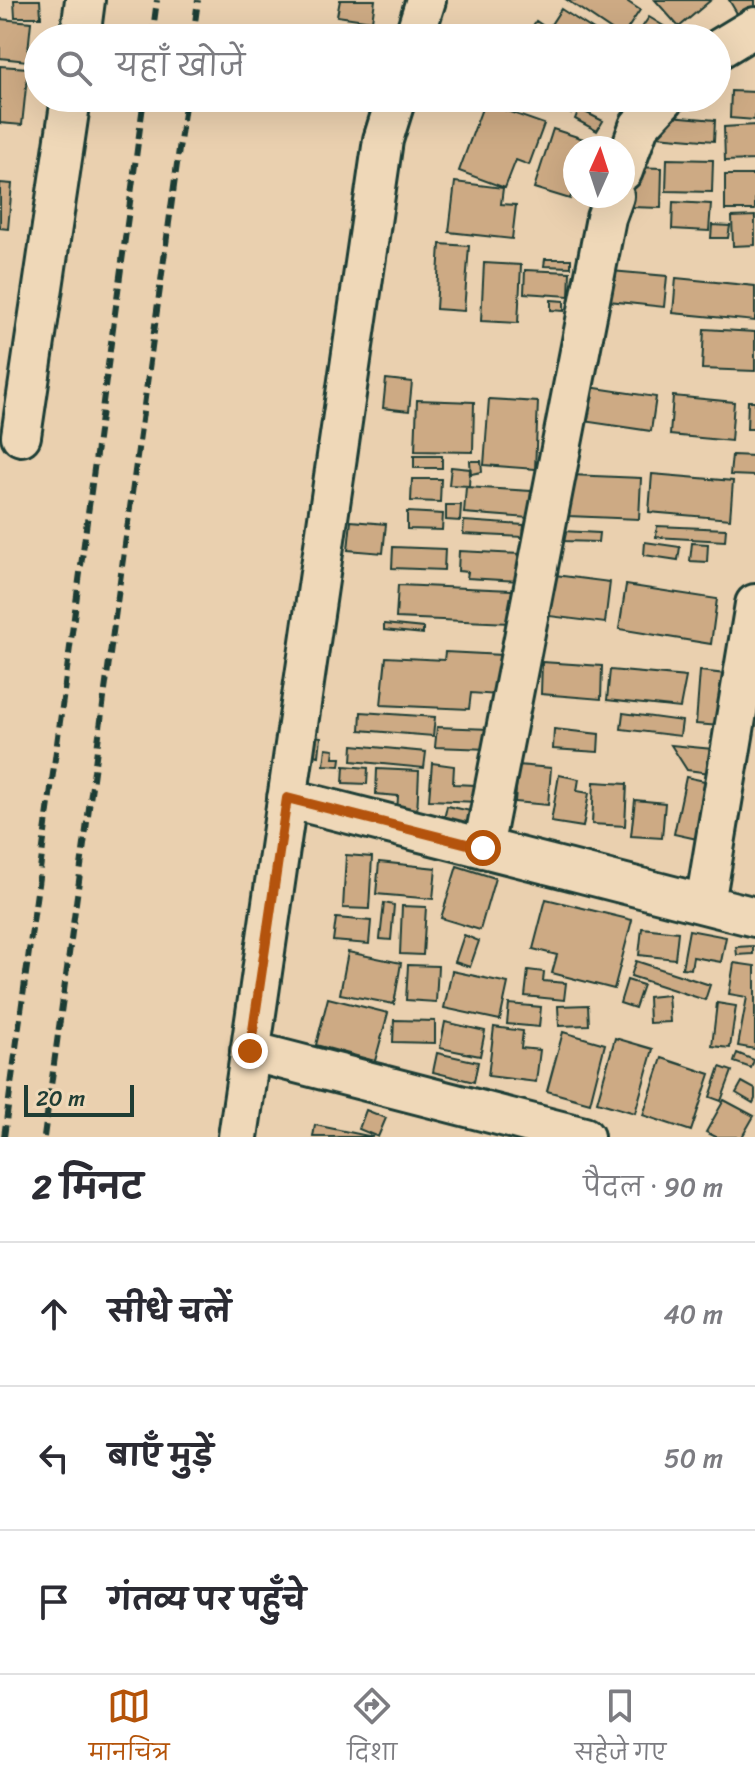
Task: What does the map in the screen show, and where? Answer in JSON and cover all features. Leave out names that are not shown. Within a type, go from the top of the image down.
[{"type":"street","points":[[82,24],[85,0]]},
{"type":"street","points":[[418,24],[426,0]]},
{"type":"street","points":[[731,42],[755,27]]},
{"type":"street","points":[[21,436],[69,112]]},
{"type":"street","points":[[238,1137],[383,140],[392,112]]},
{"type":"street","points":[[635,137],[639,126],[652,112]]},
{"type":"street","points":[[483,848],[610,208]]},
{"type":"street","points":[[705,904],[755,604]]},
{"type":"street","points":[[287,798],[755,917]]},
{"type":"street","points":[[250,1051],[584,1137]]},
{"type":"building","points":[[14,0],[40,0],[41,17],[15,17]]},
{"type":"building","points":[[340,0],[375,0],[372,21],[337,16]]},
{"type":"building","points":[[567,0],[625,0],[640,10],[631,24],[603,24]]},
{"type":"building","points":[[655,0],[711,0],[683,24],[676,24]]},
{"type":"building","points":[[729,0],[755,0],[755,18],[744,25]]},
{"type":"building","points":[[561,9],[584,24],[551,24]]},
{"type":"building","points":[[649,17],[660,24],[644,24]]},
{"type":"building","points":[[0,19],[31,22],[24,24],[24,61],[0,58]]},
{"type":"building","points":[[0,66],[24,68],[22,125],[0,123]]},
{"type":"building","points":[[731,91],[755,92],[755,120],[730,118]]},
{"type":"building","points":[[481,112],[510,112],[544,124],[529,165],[516,160],[505,188],[459,171]]},
{"type":"building","points":[[578,112],[585,112],[603,121],[597,131],[575,119]]},
{"type":"building","points":[[659,115],[715,120],[714,141],[657,136]]},
{"type":"building","points":[[755,125],[755,160],[725,161],[724,127]]},
{"type":"building","points":[[553,129],[574,136],[563,136],[563,197],[534,188]]},
{"type":"building","points":[[667,159],[713,160],[712,192],[666,191]]},
{"type":"building","points":[[635,167],[662,168],[661,208],[635,207]]},
{"type":"building","points":[[725,175],[755,175],[755,210],[725,210]]},
{"type":"building","points":[[455,182],[503,188],[501,204],[516,205],[512,239],[449,232]]},
{"type":"building","points":[[0,183],[12,184],[8,229],[0,228]]},
{"type":"building","points":[[673,202],[711,204],[709,231],[672,229]]},
{"type":"building","points":[[755,216],[755,245],[733,246],[732,217]]},
{"type":"building","points":[[712,225],[730,226],[728,238],[711,238]]},
{"type":"building","points":[[440,244],[469,246],[464,311],[436,309]]},
{"type":"building","points":[[545,259],[571,259],[571,267],[544,266]]},
{"type":"building","points":[[484,263],[521,265],[518,323],[481,321]]},
{"type":"building","points":[[525,270],[570,272],[569,296],[524,293]]},
{"type":"building","points":[[611,271],[667,276],[664,307],[609,301]]},
{"type":"building","points":[[676,278],[755,286],[755,321],[673,313]]},
{"type":"building","points":[[551,300],[564,301],[564,311],[551,310]]},
{"type":"building","points":[[704,329],[755,332],[755,371],[702,369]]},
{"type":"building","points":[[386,379],[412,382],[409,411],[383,408]]},
{"type":"building","points":[[589,387],[656,397],[651,431],[583,421]]},
{"type":"building","points":[[673,396],[734,402],[731,441],[670,435]]},
{"type":"building","points":[[489,399],[538,402],[535,469],[484,465]]},
{"type":"building","points":[[417,400],[474,402],[473,452],[415,451]]},
{"type":"building","points":[[748,401],[755,401],[755,429],[747,429]]},
{"type":"building","points":[[732,455],[755,456],[755,476],[730,475]]},
{"type":"building","points":[[414,456],[442,456],[442,468],[414,468]]},
{"type":"building","points":[[470,461],[481,461],[482,472],[471,474]]},
{"type":"building","points":[[451,467],[470,469],[469,486],[449,485]]},
{"type":"building","points":[[652,474],[733,481],[730,519],[649,512]]},
{"type":"building","points":[[570,475],[641,478],[639,519],[568,516]]},
{"type":"building","points":[[412,479],[441,479],[440,502],[411,501]]},
{"type":"building","points":[[466,487],[531,491],[529,518],[464,513]]},
{"type":"building","points":[[446,505],[461,505],[460,521],[446,520]]},
{"type":"building","points":[[407,512],[443,514],[442,530],[407,529]]},
{"type":"building","points":[[351,521],[386,524],[383,553],[348,550]]},
{"type":"building","points":[[464,521],[524,525],[523,537],[463,534]]},
{"type":"building","points":[[657,526],[726,529],[725,541],[656,537]]},
{"type":"building","points":[[562,531],[599,533],[598,542],[562,541]]},
{"type":"building","points":[[645,542],[680,547],[678,560],[644,555]]},
{"type":"building","points":[[692,543],[708,544],[707,562],[690,561]]},
{"type":"building","points":[[393,547],[445,549],[444,570],[392,568]]},
{"type":"building","points":[[459,551],[521,554],[520,581],[467,578],[468,572],[458,571]]},
{"type":"building","points":[[555,575],[610,582],[605,623],[549,616]]},
{"type":"building","points":[[398,585],[512,590],[510,623],[396,618]]},
{"type":"building","points":[[626,585],[717,599],[711,644],[619,629]]},
{"type":"building","points":[[384,624],[423,628],[423,634],[384,630]]},
{"type":"building","points":[[445,652],[502,655],[498,695],[471,693],[469,709],[381,705],[386,657],[444,660]]},
{"type":"building","points":[[542,662],[602,666],[601,699],[541,694]]},
{"type":"building","points":[[610,670],[686,677],[680,708],[607,700]]},
{"type":"building","points":[[700,671],[725,674],[720,726],[696,724]]},
{"type":"building","points":[[361,712],[435,717],[433,736],[360,730]]},
{"type":"building","points":[[623,713],[682,721],[680,736],[621,729]]},
{"type":"building","points":[[437,727],[490,729],[489,749],[435,747]]},
{"type":"building","points":[[554,729],[599,734],[598,752],[553,749]]},
{"type":"building","points":[[315,736],[321,737],[319,756],[313,755]]},
{"type":"building","points":[[353,745],[426,752],[424,768],[352,761]]},
{"type":"building","points":[[671,745],[723,750],[718,774],[687,770]]},
{"type":"building","points":[[326,748],[334,749],[333,758],[341,758],[340,766],[324,765]]},
{"type":"building","points":[[432,763],[454,766],[453,784],[476,785],[478,802],[429,800]]},
{"type":"building","points":[[518,765],[551,768],[548,805],[515,802]]},
{"type":"building","points":[[344,766],[368,768],[367,784],[343,783]]},
{"type":"building","points":[[377,769],[419,771],[417,815],[397,814],[398,796],[376,794]]},
{"type":"building","points":[[559,775],[579,779],[577,791],[589,793],[583,827],[551,822]]},
{"type":"building","points":[[686,777],[709,782],[697,839],[674,834]]},
{"type":"building","points":[[594,782],[627,784],[625,826],[592,824]]},
{"type":"building","points":[[635,800],[665,803],[662,838],[631,836]]},
{"type":"building","points":[[447,806],[480,813],[473,840],[441,832]]},
{"type":"building","points":[[346,855],[372,857],[369,909],[343,908]]},
{"type":"building","points":[[379,862],[436,868],[433,899],[376,894]]},
{"type":"building","points":[[457,866],[495,878],[480,930],[441,918]]},
{"type":"building","points":[[546,899],[632,920],[614,989],[552,973],[557,955],[533,949]]},
{"type":"building","points":[[384,903],[394,905],[391,940],[380,939]]},
{"type":"building","points":[[402,906],[426,907],[423,955],[400,954]]},
{"type":"building","points":[[336,918],[371,921],[369,944],[333,941]]},
{"type":"building","points":[[642,928],[678,932],[675,959],[639,955]]},
{"type":"building","points":[[689,930],[726,937],[721,962],[693,957],[691,969],[682,968]]},
{"type":"building","points":[[464,935],[479,941],[470,967],[455,962]]},
{"type":"building","points":[[753,946],[753,954],[737,955],[736,947]]},
{"type":"building","points":[[348,952],[401,963],[394,1004],[340,994]]},
{"type":"building","points":[[636,961],[710,985],[705,1000],[631,976]]},
{"type":"building","points":[[734,963],[755,966],[755,1049],[738,1046],[747,997],[729,994]]},
{"type":"building","points":[[408,965],[438,966],[436,1002],[406,1000]]},
{"type":"building","points":[[528,970],[544,972],[543,981],[566,983],[564,1000],[525,996]]},
{"type":"building","points":[[452,971],[508,983],[500,1020],[444,1008]]},
{"type":"building","points":[[627,980],[643,985],[635,1008],[620,1003]]},
{"type":"building","points":[[668,995],[670,1022],[649,1023],[648,997]]},
{"type":"building","points":[[328,998],[388,1013],[375,1061],[316,1045]]},
{"type":"building","points":[[717,1003],[736,1006],[730,1048],[712,1046]]},
{"type":"building","points":[[509,1004],[541,1007],[539,1027],[507,1024]]},
{"type":"building","points":[[588,1005],[589,1025],[559,1026],[558,1006]]},
{"type":"building","points":[[394,1020],[435,1021],[435,1043],[393,1042]]},
{"type":"building","points":[[445,1022],[485,1031],[480,1056],[440,1048]]},
{"type":"building","points":[[494,1027],[523,1031],[521,1048],[540,1050],[536,1082],[488,1076]]},
{"type":"building","points":[[563,1032],[605,1044],[590,1103],[547,1091]]},
{"type":"building","points":[[615,1038],[653,1049],[635,1113],[597,1102]]},
{"type":"building","points":[[437,1053],[478,1062],[474,1082],[433,1072]]},
{"type":"building","points":[[737,1053],[754,1060],[751,1068],[734,1062]]},
{"type":"building","points":[[662,1058],[710,1074],[691,1131],[643,1115]]},
{"type":"building","points":[[720,1067],[732,1071],[721,1101],[710,1097]]},
{"type":"building","points":[[742,1082],[755,1089],[753,1103],[736,1093]]},
{"type":"building","points":[[724,1100],[754,1116],[742,1137],[716,1137],[706,1132]]},
{"type":"building","points":[[366,1110],[386,1118],[378,1137],[359,1129]]},
{"type":"building","points":[[315,1125],[373,1137],[313,1137]]},
{"type":"railway","points":[[154,24],[157,0]]},
{"type":"railway","points":[[195,24],[198,0]]},
{"type":"railway","points":[[4,1137],[142,112]]},
{"type":"railway","points":[[44,1137],[184,112]]},
{"type":"route","points":[[250,1051],[287,798],[483,848]]}]
